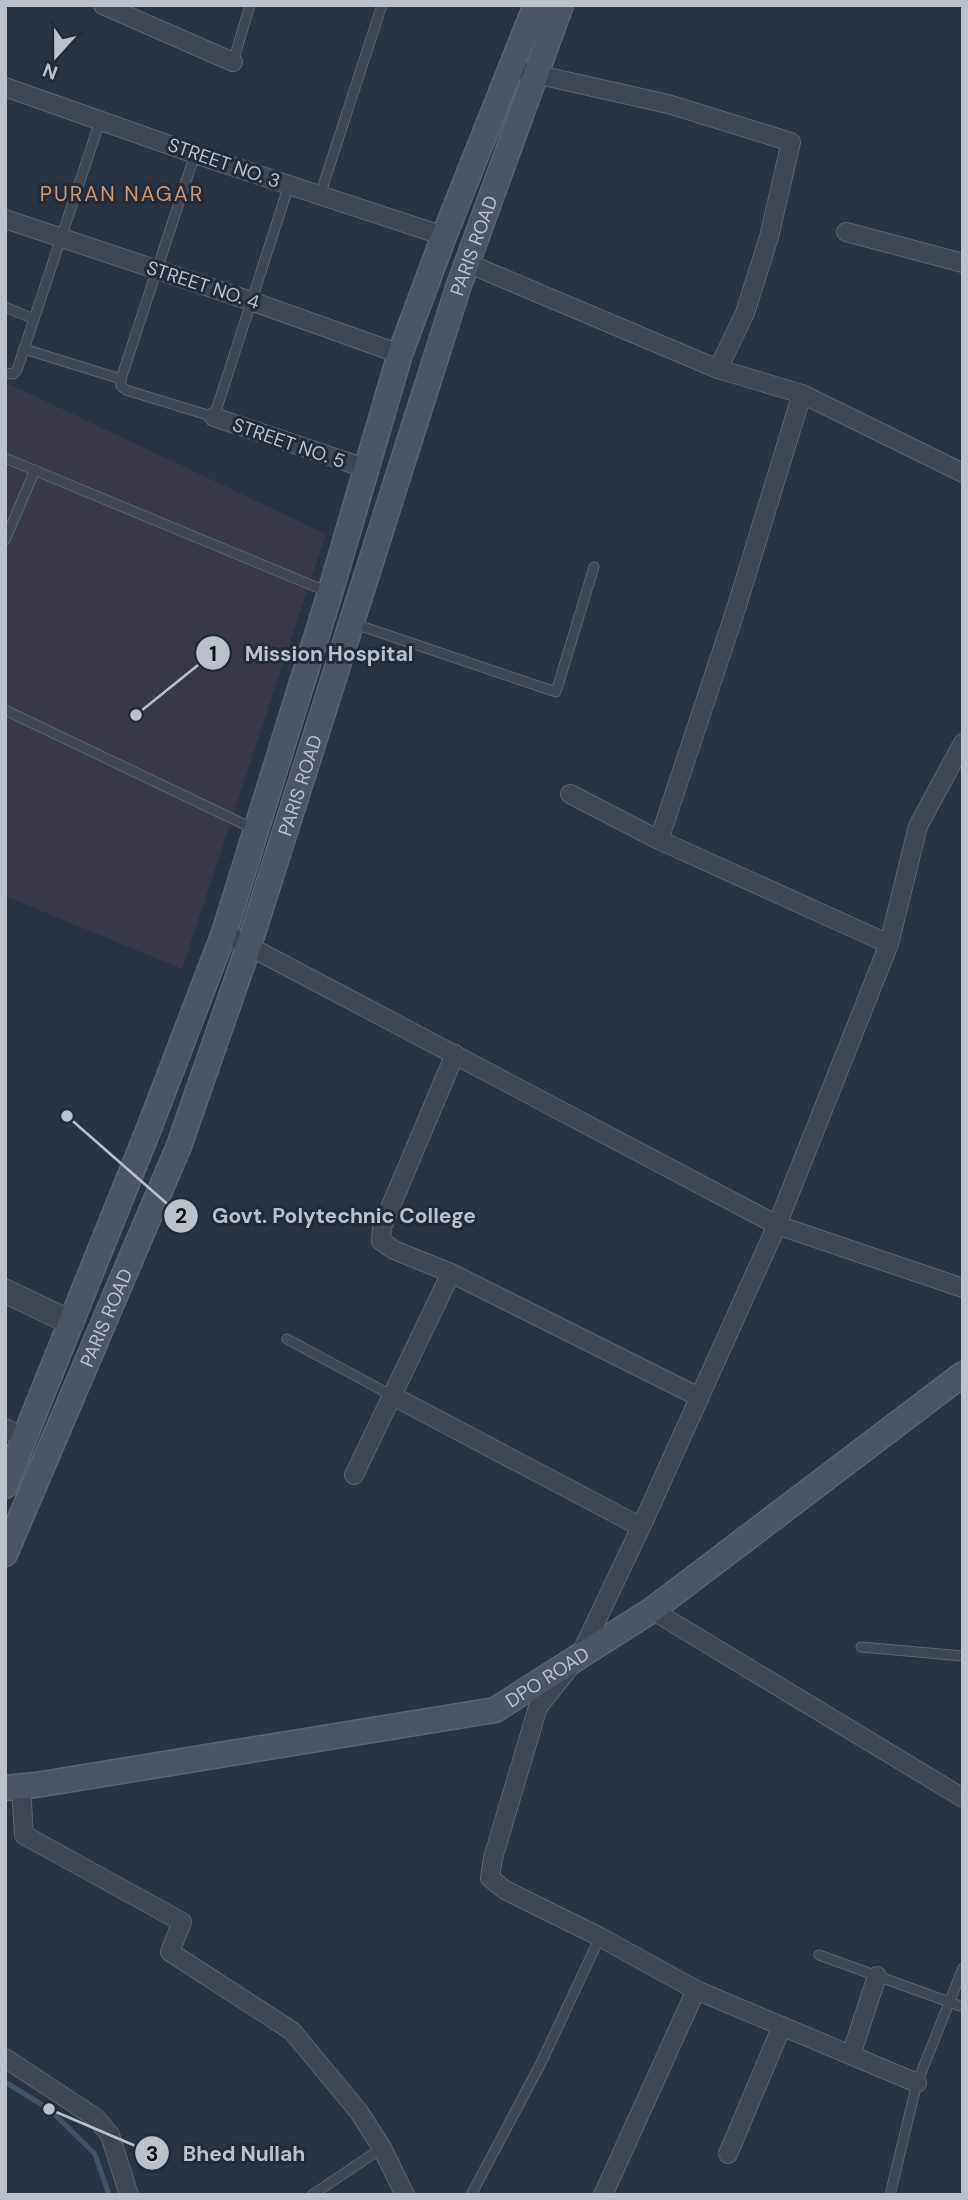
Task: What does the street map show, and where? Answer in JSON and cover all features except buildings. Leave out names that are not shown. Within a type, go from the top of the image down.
[{"type":"main road","name":"PARIS ROAD","points":[[5,1486],[16,1433],[72,1323],[224,933],[330,593],[400,354],[536,5]]},
{"type":"main road","name":"PARIS ROAD","points":[[5,1554],[179,1146],[249,945],[467,263],[562,5]]},
{"type":"main road","points":[[148,1131],[179,1146]]},
{"type":"main road","name":"DPO ROAD","points":[[13,1787],[495,1710],[652,1609],[963,1374]]},
{"type":"street","points":[[111,7],[233,62]]},
{"type":"street","points":[[511,67],[668,104],[791,142],[769,237],[745,313],[718,369]]},
{"type":"street","name":"STREET NO. 3","points":[[6,90],[444,236]]},
{"type":"street","name":"STREET NO. 4","points":[[5,219],[251,300],[400,354]]},
{"type":"street","points":[[846,232],[963,263]]},
{"type":"street","points":[[467,263],[718,369],[802,394],[963,473]]},
{"type":"street","points":[[659,840],[735,612],[802,394]]},
{"type":"street","name":"STREET NO. 5","points":[[214,417],[365,468]]},
{"type":"street","points":[[917,2083],[696,1990],[600,1937],[505,1890],[490,1878],[493,1858],[538,1707],[582,1653],[777,1224],[889,944],[918,826],[963,743]]},
{"type":"street","points":[[570,794],[659,840],[889,944]]},
{"type":"street","points":[[224,933],[777,1224],[963,1287]]},
{"type":"street","points":[[455,1054],[381,1234],[382,1241],[394,1250],[452,1273],[699,1397]]},
{"type":"street","points":[[354,1475],[452,1273]]},
{"type":"street","points":[[5,1291],[72,1323]]},
{"type":"street","points":[[391,1395],[641,1527]]},
{"type":"street","points":[[652,1609],[963,1798]]},
{"type":"street","points":[[13,1787],[24,1835],[182,1922],[170,1952],[292,2031],[359,2112],[382,2148],[405,2195]]},
{"type":"street","points":[[851,2055],[877,1976]]},
{"type":"street","points":[[603,2195],[696,1990]]},
{"type":"street","points":[[728,2154],[782,2026]]},
{"type":"street","points":[[5,2058],[96,2118],[110,2135],[129,2195]]},
{"type":"lane","points":[[233,62],[250,5]]},
{"type":"lane","points":[[320,195],[382,5]]},
{"type":"lane","points":[[5,373],[13,374],[17,370],[100,121]]},
{"type":"lane","points":[[195,154],[121,379],[121,386],[126,390],[214,417],[289,186]]},
{"type":"lane","points":[[5,307],[34,319]]},
{"type":"lane","points":[[24,349],[121,379]]},
{"type":"lane","points":[[5,458],[330,593]]},
{"type":"lane","points":[[5,540],[35,470]]},
{"type":"lane","points":[[351,623],[556,692],[594,567]]},
{"type":"lane","points":[[5,710],[255,830]]},
{"type":"lane","points":[[288,1339],[391,1395]]},
{"type":"lane","points":[[861,1647],[963,1656]]},
{"type":"lane","points":[[471,2195],[541,2063],[600,1937]]},
{"type":"lane","points":[[819,1955],[963,2007]]},
{"type":"lane","points":[[890,2195],[917,2083],[963,1968]]},
{"type":"lane","points":[[312,2195],[382,2148]]},
{"type":"shaded area","points":[[5,382],[326,534],[182,969],[5,896]]},
{"type":"waterway","points":[[5,2082],[49,2109],[95,2154],[109,2195]]},
{"type":"place","name":"Mission Hospital","points":[[136,715]]},
{"type":"place","name":"Govt. Polytechnic College","points":[[67,1116]]},
{"type":"place","name":"Bhed Nullah","points":[[49,2109]]},
{"type":"district","name":"PURAN NAGAR","points":[[122,194]]}]
